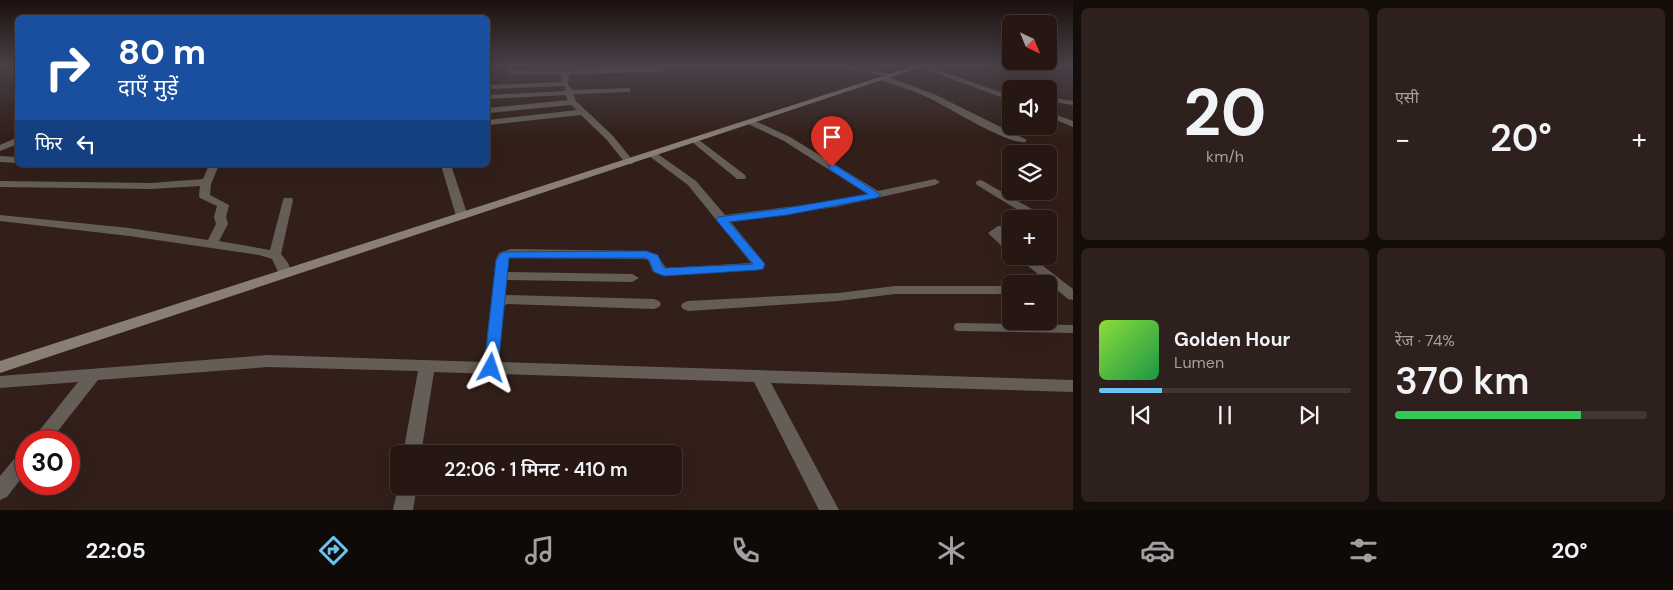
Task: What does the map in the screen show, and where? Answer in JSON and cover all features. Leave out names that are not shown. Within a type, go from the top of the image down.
[{"type":"main road","points":[[0,366],[847,90]]},
{"type":"street","points":[[490,97],[627,90]]},
{"type":"street","points":[[918,90],[989,126],[1022,140]]},
{"type":"street","points":[[988,90],[1002,95]]},
{"type":"street","points":[[570,92],[573,102],[610,138],[629,162]]},
{"type":"street","points":[[994,92],[1002,93]]},
{"type":"street","points":[[1057,100],[1073,103]]},
{"type":"street","points":[[490,111],[573,102]]},
{"type":"street","points":[[490,123],[583,112]]},
{"type":"street","points":[[1057,117],[1073,124]]},
{"type":"street","points":[[751,122],[787,139],[876,195]]},
{"type":"street","points":[[695,140],[741,177]]},
{"type":"street","points":[[0,148],[15,141]]},
{"type":"street","points":[[491,368],[503,256],[511,253],[646,255],[654,258],[658,269],[664,272],[758,266],[756,260],[692,183],[652,154]]},
{"type":"street","points":[[0,159],[15,160]]},
{"type":"street","points":[[212,243],[222,224],[220,217],[223,205],[221,202],[204,196],[213,167]]},
{"type":"street","points":[[447,167],[462,216]]},
{"type":"street","points":[[0,184],[151,186],[207,182]]},
{"type":"street","points":[[722,219],[796,210],[936,182]]},
{"type":"street","points":[[981,183],[1027,210]]},
{"type":"street","points":[[275,254],[288,200]]},
{"type":"street","points":[[0,218],[212,243],[275,254],[280,258],[285,273]]},
{"type":"street","points":[[1002,230],[994,233],[1002,240]]},
{"type":"street","points":[[1034,265],[1070,293]]},
{"type":"street","points":[[500,276],[632,278]]},
{"type":"street","points":[[688,306],[838,297],[895,290],[1002,290]]},
{"type":"street","points":[[1057,291],[1070,293]]},
{"type":"street","points":[[498,301],[504,299],[654,304]]},
{"type":"street","points":[[0,382],[268,360],[1073,386]]},
{"type":"street","points":[[414,445],[427,366]]},
{"type":"street","points":[[49,430],[93,375]]},
{"type":"street","points":[[759,376],[830,510]]},
{"type":"street","points":[[0,491],[15,472]]},
{"type":"street","points":[[403,510],[406,495]]},
{"type":"lane","points":[[958,328],[1073,329]]},
{"type":"route","points":[[491,368],[502,260],[506,254],[646,255],[654,258],[658,269],[664,272],[754,268],[759,264],[722,219],[787,212],[876,195],[832,167]]}]
